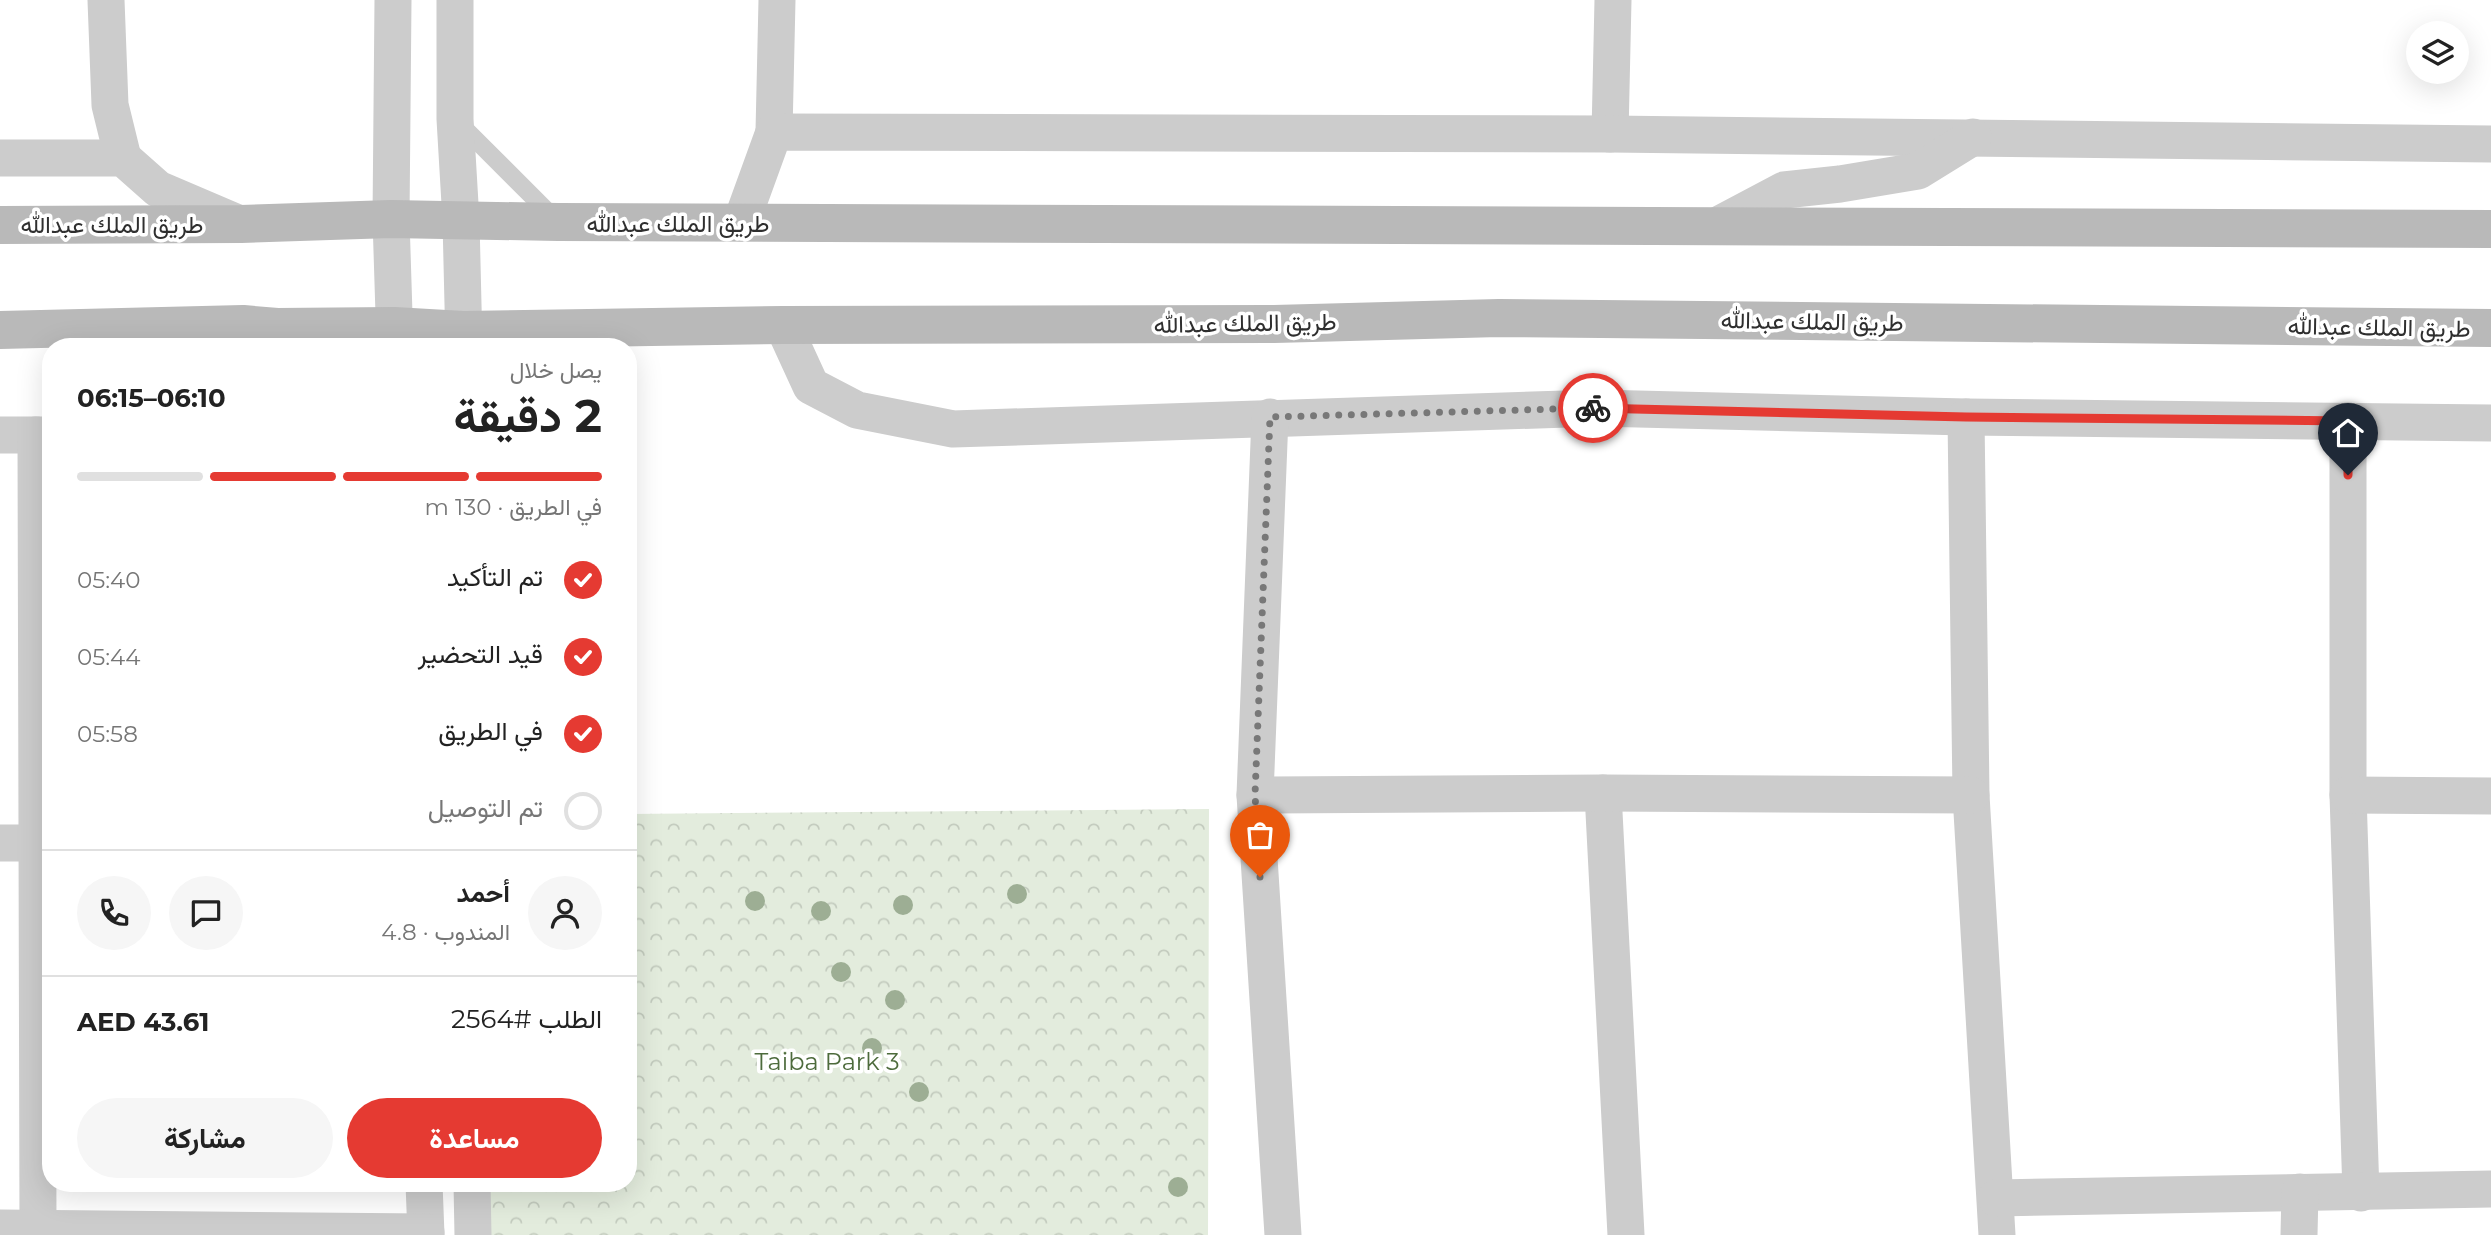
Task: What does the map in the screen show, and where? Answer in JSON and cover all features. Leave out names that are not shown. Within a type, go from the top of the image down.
[{"type":"main road","name":"طريق الملك عبدالله","points":[[0,225],[242,224],[391,219],[741,223],[2491,229]]},
{"type":"main road","name":"طريق الملك عبدالله","points":[[0,330],[233,335],[277,327],[463,338],[783,326],[1274,324],[1513,318],[2491,328]]},
{"type":"street","points":[[106,0],[110,105],[123,158],[158,189],[242,224]]},
{"type":"street","points":[[393,0],[391,219],[394,336]]},
{"type":"street","points":[[455,0],[455,119],[461,221],[463,338]]},
{"type":"street","points":[[741,223],[774,132],[777,0]]},
{"type":"street","points":[[1610,134],[1613,0]]},
{"type":"street","points":[[774,132],[1610,134],[2491,144]]},
{"type":"street","points":[[1716,226],[1784,190],[1918,171],[1973,137]]},
{"type":"street","points":[[0,159],[123,158]]},
{"type":"street","points":[[783,326],[811,386],[857,410],[953,429],[1597,408],[1966,417],[2491,423]]},
{"type":"street","points":[[1270,417],[1255,795],[1283,1235]]},
{"type":"street","points":[[1966,417],[1971,795],[1997,1235]]},
{"type":"street","points":[[2348,421],[2348,795],[2361,1193]]},
{"type":"street","points":[[0,435],[42,435]]},
{"type":"street","points":[[37,1228],[36,843],[42,537]]},
{"type":"street","points":[[1603,793],[1626,1235]]},
{"type":"street","points":[[1255,795],[1971,795]]},
{"type":"street","points":[[2348,795],[2491,796]]},
{"type":"street","points":[[0,843],[36,843]]},
{"type":"street","points":[[1996,1198],[2491,1189]]},
{"type":"street","points":[[0,1228],[426,1233],[424,1192]]},
{"type":"street","points":[[472,1192],[473,1235]]},
{"type":"street","points":[[2299,1235],[2300,1192]]},
{"type":"lane","points":[[455,119],[558,222]]},
{"type":"green space","name":"Taiba Park 3","points":[[1209,809],[1208,1235],[473,1235],[472,1192],[637,1192],[637,814]]},
{"type":"way so far","points":[[1260,877],[1255,795],[1270,417],[1593,408]]},
{"type":"route","points":[[1593,408],[1966,417],[2348,421],[2348,475]]}]
